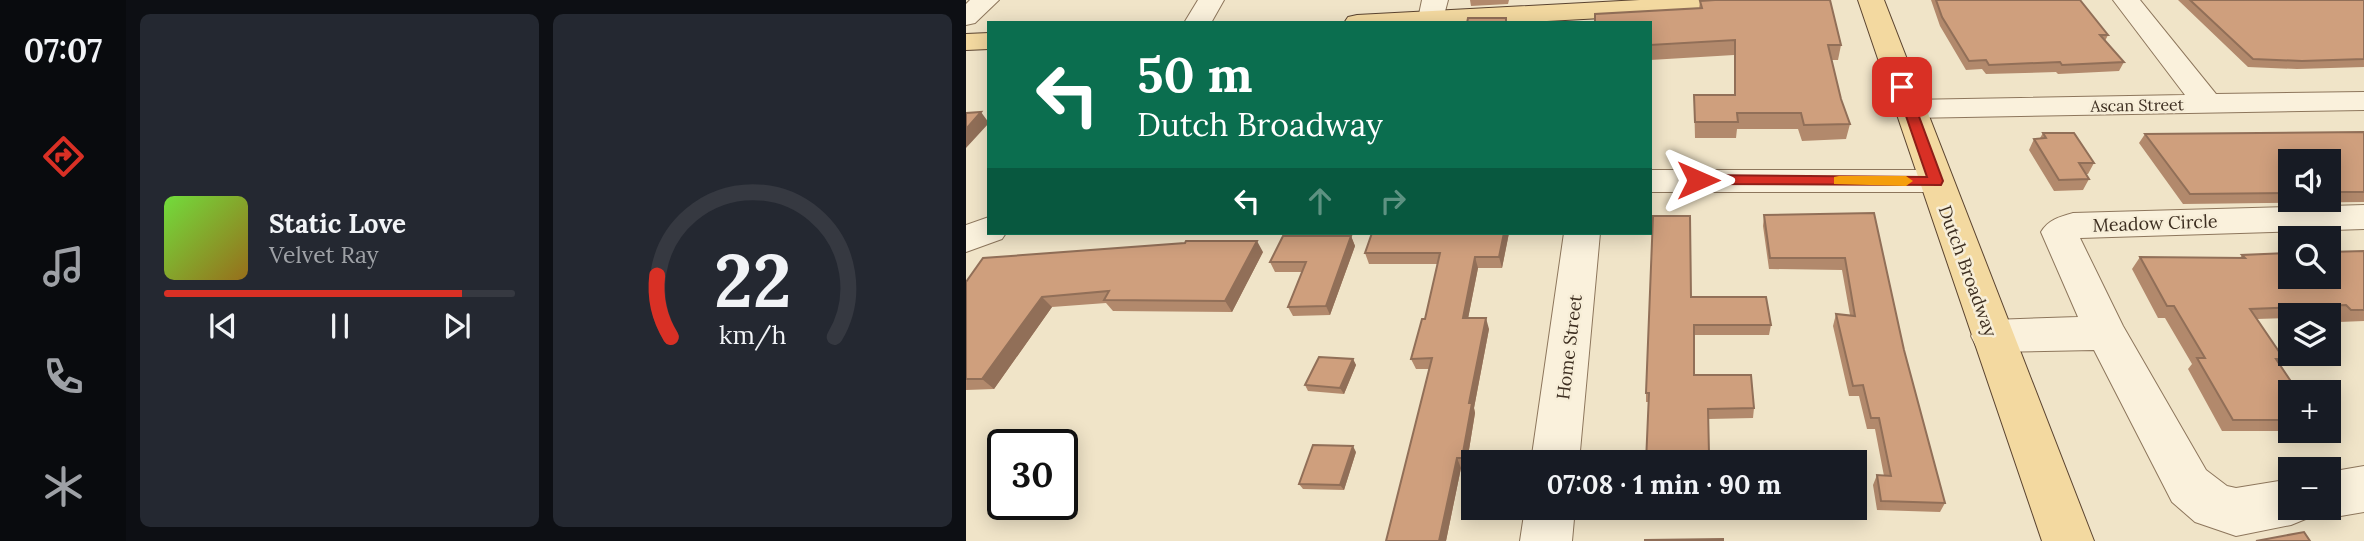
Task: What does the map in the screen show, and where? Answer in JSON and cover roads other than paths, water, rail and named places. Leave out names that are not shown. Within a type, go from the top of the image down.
[{"type":"main road","points":[[1368,21],[1433,9],[1786,0]]},
{"type":"main road","name":"Dutch Broadway","points":[[1871,0],[2068,541]]},
{"type":"main road","points":[[966,42],[987,41]]},
{"type":"street","points":[[966,17],[986,0]]},
{"type":"street","points":[[1199,21],[1212,0]]},
{"type":"street","points":[[2126,0],[2208,104]]},
{"type":"street","name":"Ascan Street","points":[[1909,109],[2364,101]]},
{"type":"street","points":[[1652,181],[1936,181]]},
{"type":"street","name":"Meadow Circle","points":[[2278,504],[2236,512],[2213,505],[2189,486],[2106,333],[2059,232],[2073,226],[2364,217]]},
{"type":"street","points":[[966,239],[987,231]]},
{"type":"street","name":"Home Street","points":[[1556,450],[1582,235]]},
{"type":"street","points":[[1992,336],[2106,333]]},
{"type":"street","points":[[2341,493],[2364,489]]},
{"type":"street","points":[[1546,541],[1549,520]]}]
